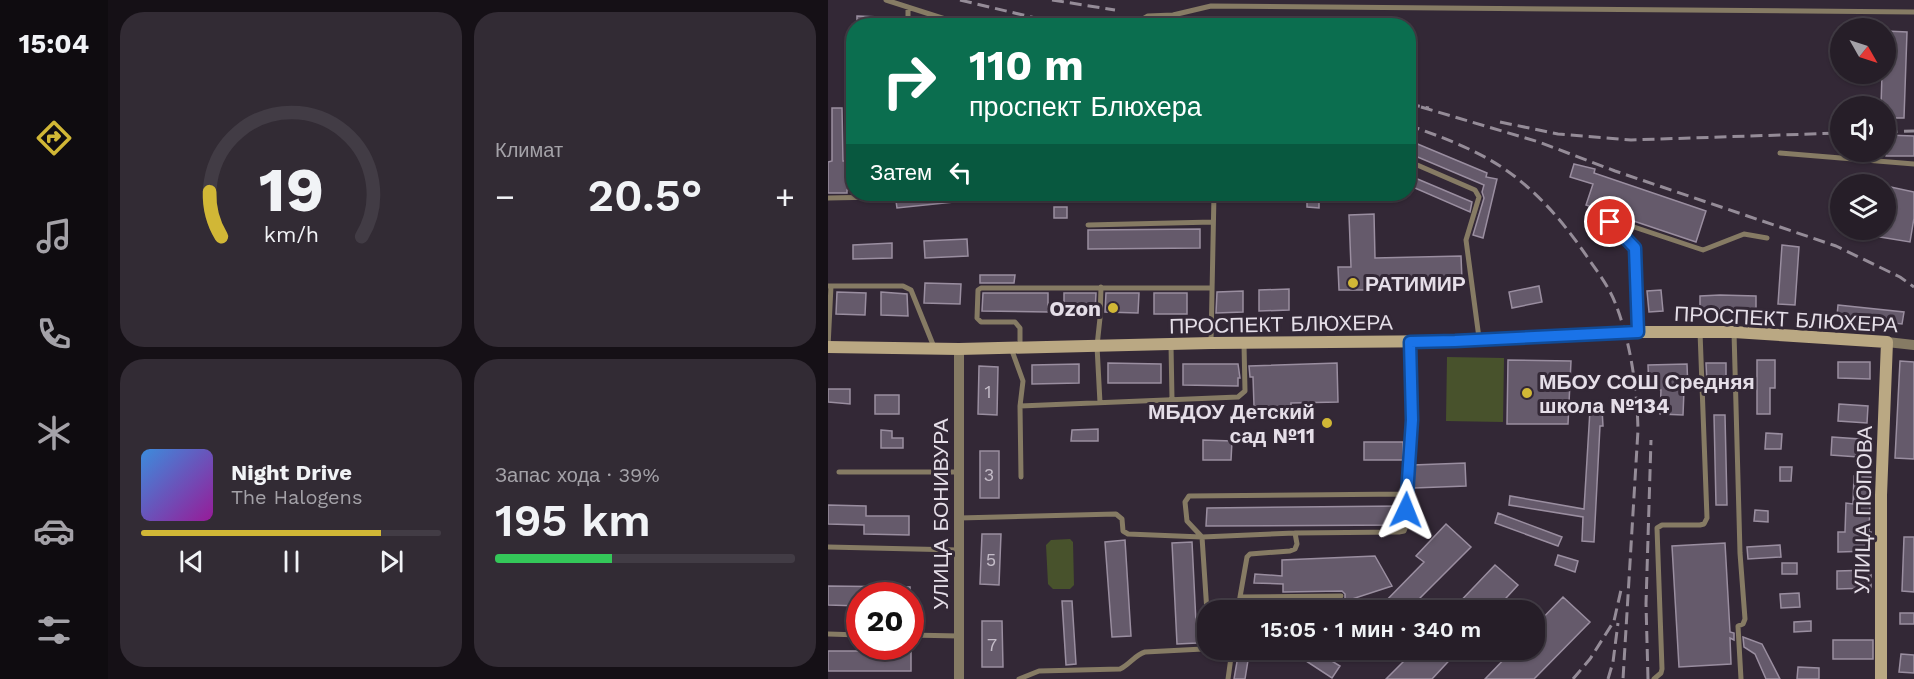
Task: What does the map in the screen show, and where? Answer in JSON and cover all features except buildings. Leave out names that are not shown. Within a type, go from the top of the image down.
[{"type":"street","name":"ПРОСПЕКТ БЛЮХЕРА","points":[[828,347],[959,349],[1211,343],[1410,342],[1638,332],[1734,332],[1914,344]]},
{"type":"street","name":"УЛИЦА ПОПОВА","points":[[1881,679],[1881,495],[1887,342]]},
{"type":"street","name":"УЛИЦА БОНИВУРА","points":[[959,349],[959,679]]},
{"type":"lane","points":[[886,0],[942,18]]},
{"type":"lane","points":[[1145,18],[1173,15],[1211,6],[1914,12]]},
{"type":"lane","points":[[908,7],[908,18]]},
{"type":"lane","points":[[1780,153],[1914,164]]},
{"type":"lane","points":[[1416,164],[1475,190],[1478,194],[1466,240],[1479,340]]},
{"type":"lane","points":[[828,198],[846,198]]},
{"type":"lane","points":[[1211,343],[1214,201]]},
{"type":"lane","points":[[1638,332],[1635,248],[1610,219],[1703,250],[1744,234],[1767,238]]},
{"type":"lane","points":[[1088,225],[1213,222]]},
{"type":"lane","points":[[828,347],[829,286],[903,286],[911,290],[934,349]]},
{"type":"lane","points":[[1100,403],[1097,346],[1101,318],[1101,287]]},
{"type":"lane","points":[[1021,477],[1020,405],[1023,381],[1016,348],[1020,328],[1015,322],[981,322],[977,318],[978,290],[981,288],[1212,288]]},
{"type":"lane","points":[[1654,679],[1662,669],[1656,528],[1662,525],[1700,525],[1704,524],[1707,518],[1700,332]]},
{"type":"lane","points":[[1734,332],[1739,543],[1745,619],[1745,622],[1738,626],[1741,679]]},
{"type":"lane","points":[[959,518],[1116,514],[1122,519],[1123,531],[1128,534],[1202,537],[1404,531],[1412,420],[1410,342]]},
{"type":"lane","points":[[1020,405],[1238,397],[1245,391],[1244,344]]},
{"type":"lane","points":[[1171,345],[1172,399]]},
{"type":"lane","points":[[839,472],[959,472]]},
{"type":"lane","points":[[1206,600],[1202,537],[1187,521],[1185,502],[1189,496],[1406,494]]},
{"type":"lane","points":[[1240,600],[1247,557],[1250,554],[1295,549],[1297,544],[1295,533]]},
{"type":"lane","points":[[828,547],[959,550]]},
{"type":"lane","points":[[1240,597],[1341,597]]},
{"type":"lane","points":[[828,634],[846,634]]},
{"type":"lane","points":[[924,635],[960,636]]},
{"type":"lane","points":[[1019,679],[1039,671],[1120,669],[1141,653],[1197,649]]},
{"type":"lane","points":[[1228,679],[1231,660]]},
{"type":"green space","points":[[1447,357],[1504,358],[1503,422],[1446,421]]},
{"type":"green space","points":[[1070,539],[1073,542],[1074,585],[1070,589],[1053,589],[1048,584],[1046,545],[1051,540]]},
{"type":"railway","points":[[960,0],[1035,18]]},
{"type":"railway","points":[[1052,0],[1115,10]]},
{"type":"railway","points":[[1416,106],[1429,108]]},
{"type":"railway","points":[[1421,107],[1539,142],[1615,171],[1836,246],[1900,277],[1914,287]]},
{"type":"railway","points":[[1500,122],[1558,134],[1631,140],[1830,133]]},
{"type":"railway","points":[[1416,128],[1478,154],[1514,175],[1550,209],[1571,234],[1611,293],[1616,305],[1626,335],[1632,366],[1638,430],[1623,679]]},
{"type":"railway","points":[[1896,132],[1914,131]]},
{"type":"railway","points":[[1648,679],[1646,604],[1651,440]]},
{"type":"railway","points":[[1573,679],[1590,659],[1614,621],[1621,590]]},
{"type":"railway","points":[[1608,679],[1613,662],[1618,623]]},
{"type":"place","name":"РАТИМИР","points":[[1353,283]]},
{"type":"place","name":"Ozon","points":[[1113,308]]},
{"type":"place","name":"МБОУ СОШ Средняя школа №134","points":[[1527,393]]},
{"type":"place","name":"МБДОУ Детский сад №11","points":[[1327,423]]},
{"type":"route","points":[[1406,510],[1412,420],[1410,342],[1638,332],[1635,248],[1610,222]]}]
